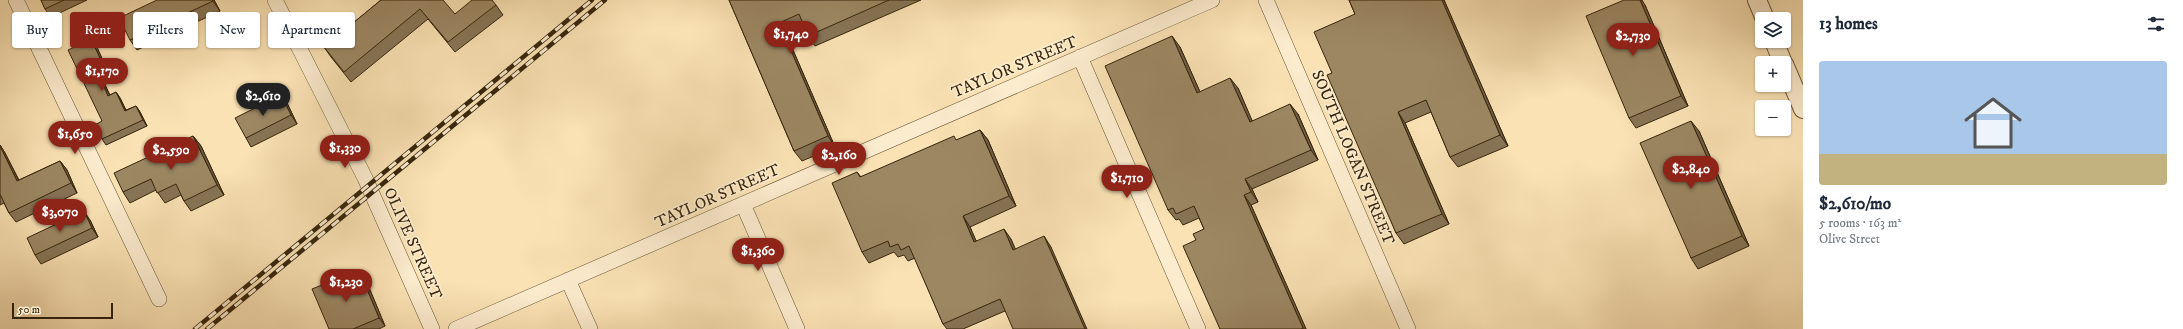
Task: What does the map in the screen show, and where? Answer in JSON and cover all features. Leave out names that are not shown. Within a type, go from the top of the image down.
[{"type":"street","points":[[16,0],[158,299]]},
{"type":"street","name":"OLIVE STREET","points":[[276,0],[366,181],[432,329]]},
{"type":"street","name":"TAYLOR STREET","points":[[456,329],[1212,0]]},
{"type":"street","name":"SOUTH LOGAN STREET","points":[[1266,0],[1408,329]]},
{"type":"street","points":[[1757,0],[1762,12]]},
{"type":"street","points":[[1080,57],[1198,329]]},
{"type":"street","points":[[1791,81],[1803,110]]},
{"type":"street","points":[[743,204],[797,329]]},
{"type":"street","points":[[568,280],[590,329]]},
{"type":"building","points":[[41,0],[64,0],[45,9]]},
{"type":"building","points":[[157,0],[213,1],[190,12],[133,12],[133,39],[130,40],[125,30],[125,15]]},
{"type":"building","points":[[381,0],[443,0],[455,14],[472,0],[492,0],[496,5],[448,42],[420,9],[344,72],[325,48],[355,48],[355,21]]},
{"type":"building","points":[[729,0],[889,0],[808,36],[799,14],[779,23],[828,136],[794,151]]},
{"type":"building","points":[[1349,0],[1442,0],[1500,135],[1450,157],[1426,100],[1398,112],[1442,214],[1396,233],[1327,75],[1332,73],[1314,32],[1355,14]]},
{"type":"building","points":[[1624,0],[1640,0],[1681,96],[1629,118],[1586,16]]},
{"type":"building","points":[[1172,36],[1197,93],[1230,78],[1250,122],[1290,104],[1311,150],[1245,179],[1251,192],[1244,195],[1303,328],[1301,329],[1220,329],[1183,246],[1196,240],[1193,234],[1204,229],[1194,206],[1176,214],[1173,208],[1168,210],[1105,66]]},
{"type":"building","points":[[72,48],[95,48],[107,73],[100,77],[108,96],[116,92],[125,111],[136,106],[143,120],[102,139],[95,125],[102,121],[68,50]]},
{"type":"building","points":[[281,95],[291,115],[246,138],[235,118]]},
{"type":"building","points":[[1691,121],[1742,236],[1691,258],[1640,143]]},
{"type":"building","points":[[980,130],[1009,196],[963,216],[974,242],[1004,229],[1013,250],[1044,236],[1085,329],[1013,329],[1000,299],[943,324],[909,246],[901,250],[898,244],[890,247],[888,241],[862,252],[832,183],[857,172],[860,177],[954,136],[956,140]]},
{"type":"building","points":[[193,136],[217,185],[184,201],[176,184],[157,193],[151,179],[123,192],[114,173]]},
{"type":"building","points":[[0,146],[17,181],[60,161],[71,183],[9,213],[0,194]]},
{"type":"building","points":[[84,211],[92,228],[35,255],[27,238]]},
{"type":"building","points":[[359,270],[379,318],[353,329],[329,329],[312,289]]},
{"type":"railway","points":[[195,329],[592,0]]},
{"type":"railway","points":[[207,329],[605,0]]}]
